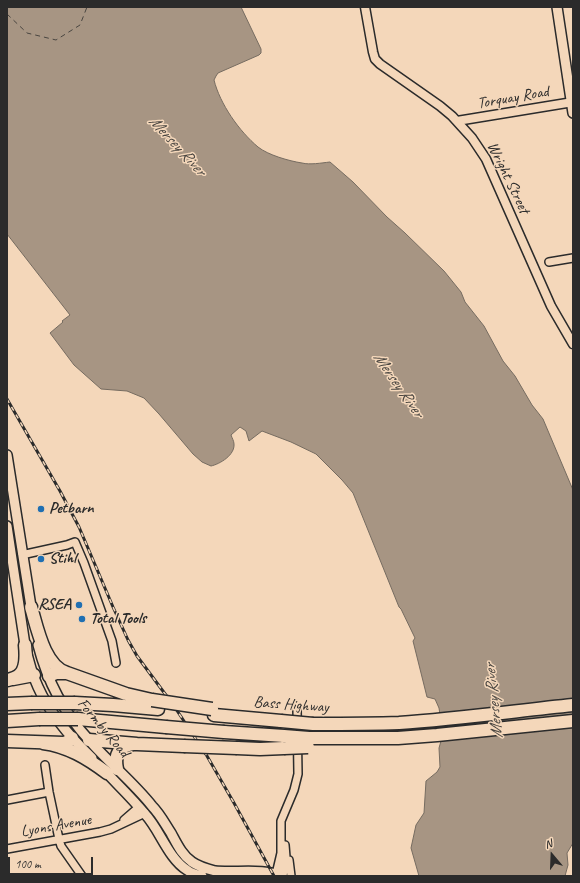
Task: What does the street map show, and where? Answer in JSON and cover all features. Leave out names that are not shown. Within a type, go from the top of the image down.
[{"type":"highway","points":[[31,607],[48,656],[59,669],[155,704]]},
{"type":"highway","points":[[8,680],[18,676],[22,671],[25,662],[25,645]]},
{"type":"highway","points":[[50,681],[56,673],[67,672]]},
{"type":"highway","points":[[8,680],[34,675]]},
{"type":"highway","name":"Bass Highway","points":[[7,704],[155,704],[313,724],[399,723],[573,705]]},
{"type":"highway","name":"Bass Highway","points":[[7,721],[78,719],[224,732],[284,742]]},
{"type":"highway","points":[[89,740],[137,744],[260,749],[284,742],[403,741],[573,720]]},
{"type":"highway","points":[[7,741],[64,744],[72,738]]},
{"type":"highway","points":[[42,743],[62,747],[76,752],[112,771],[119,750],[128,745],[137,744]]},
{"type":"main road","points":[[557,7],[573,113]]},
{"type":"main road","name":"Formby Road","points":[[7,455],[31,607],[39,647],[50,681],[67,712],[153,823],[171,854],[202,876]]},
{"type":"main road","name":"Formby Road","points":[[7,526],[9,557],[25,645],[37,685],[43,697],[72,738],[147,800],[155,809],[189,866]]},
{"type":"main road","points":[[9,557],[22,554]]},
{"type":"main road","points":[[34,675],[50,681],[46,686],[46,692],[54,713]]},
{"type":"main road","points":[[67,712],[73,727],[72,738],[89,740]]},
{"type":"main road","points":[[142,810],[147,800]]},
{"type":"main road","points":[[142,810],[155,809]]},
{"type":"main road","name":"Formby Road","points":[[189,866],[202,867],[214,871],[266,872],[279,875]]},
{"type":"street","name":"Wright Street","points":[[365,7],[371,46],[375,59],[440,106],[457,121],[472,138],[486,159],[551,306],[573,344]]},
{"type":"street","name":"Torquay Road","points":[[457,121],[572,102]]},
{"type":"street","points":[[549,262],[573,258]]},
{"type":"street","name":"Wright Street","points":[[563,327],[573,338]]},
{"type":"street","points":[[22,554],[75,542],[112,641],[116,663]]},
{"type":"street","points":[[279,875],[282,817],[294,790],[298,774],[298,709]]},
{"type":"street","points":[[45,765],[49,792],[61,846],[82,876]]},
{"type":"street","points":[[7,800],[49,792]]},
{"type":"street","name":"Lyons Avenue","points":[[7,849],[111,829],[142,810]]},
{"type":"street","points":[[281,829],[289,858],[291,876]]},
{"type":"street","points":[[279,875],[286,857],[285,845]]},
{"type":"water","name":"Mersey River","points":[[7,7],[241,7],[261,49],[261,53],[218,73],[214,80],[226,108],[237,125],[258,147],[273,155],[305,164],[330,162],[353,182],[387,217],[444,271],[461,292],[465,302],[484,326],[503,361],[515,376],[532,405],[543,419],[573,490],[573,843],[567,853],[568,865],[565,876],[419,876],[411,848],[416,825],[424,813],[426,781],[437,772],[440,767],[439,748],[443,734],[439,708],[435,699],[427,697],[413,641],[415,638],[399,607],[353,493],[342,480],[316,454],[291,442],[262,431],[249,441],[246,431],[240,427],[231,435],[234,448],[230,455],[219,463],[211,466],[202,462],[193,454],[144,398],[127,391],[101,389],[74,365],[50,333],[70,315],[7,234]]},
{"type":"ferry route","points":[[7,14],[27,33],[56,40],[80,25],[87,7]]},
{"type":"railway","points":[[7,399],[79,527],[128,640],[137,656],[174,706],[207,756],[274,876]]},
{"type":"place","name":"Petbarn","points":[[41,509]]},
{"type":"place","name":"Stihl","points":[[41,559]]},
{"type":"place","name":"RSEA","points":[[79,605]]},
{"type":"place","name":"Total Tools","points":[[82,619]]}]
